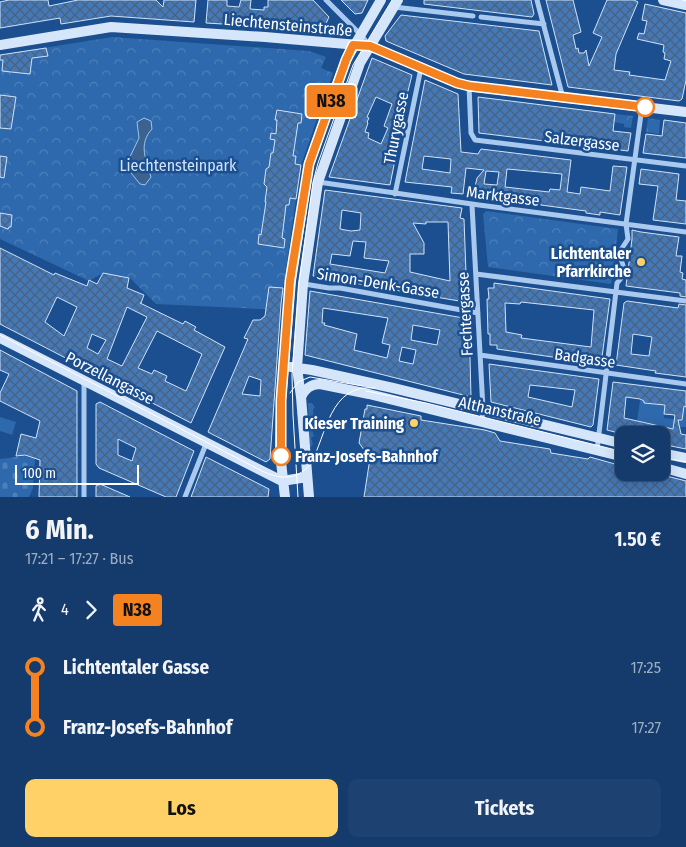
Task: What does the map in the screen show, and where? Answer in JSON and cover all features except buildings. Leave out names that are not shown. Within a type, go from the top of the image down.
[{"type":"street","points":[[326,0],[370,46]]},
{"type":"street","points":[[285,497],[282,481],[280,431],[290,281],[309,164],[346,60],[380,0]]},
{"type":"street","points":[[537,0],[563,98]]},
{"type":"street","points":[[663,0],[686,5]]},
{"type":"street","points":[[309,497],[297,368],[302,284],[318,182],[353,79],[396,3],[473,16]]},
{"type":"street","points":[[481,17],[544,24]]},
{"type":"street","name":"Liechtensteinstraße","points":[[0,44],[111,27],[370,46],[457,83],[469,86],[686,112]]},
{"type":"street","name":"Thurygasse","points":[[395,194],[421,68]]},
{"type":"street","name":"Salzergasse","points":[[469,86],[471,133],[475,140],[686,166]]},
{"type":"street","points":[[596,450],[617,283],[624,274],[625,267],[619,253],[628,239],[626,224],[642,107]]},
{"type":"street","name":"Marktgasse","points":[[318,182],[395,194],[686,232]]},
{"type":"street","name":"Fechtergasse","points":[[472,204],[483,409],[482,422]]},
{"type":"street","points":[[476,274],[686,301]]},
{"type":"street","name":"Simon-Denk-Gasse","points":[[302,284],[349,289],[478,313]]},
{"type":"street","name":"Porzellangasse","points":[[0,338],[282,481]]},
{"type":"street","name":"Badgasse","points":[[480,355],[686,384]]},
{"type":"street","points":[[285,372],[288,368],[297,368],[371,389]]},
{"type":"street","points":[[84,382],[84,497]]},
{"type":"street","points":[[301,397],[306,390],[315,384],[371,389]]},
{"type":"street","name":"Althanstraße","points":[[371,389],[483,409],[615,442]]},
{"type":"street","name":"Althanstraße","points":[[371,389],[482,422],[615,455]]},
{"type":"street","points":[[184,497],[206,444]]},
{"type":"street","points":[[670,455],[686,458]]},
{"type":"street","points":[[670,470],[686,474]]},
{"type":"street","points":[[282,481],[307,477]]},
{"type":"green space","name":"Liechtensteinpark","points":[[112,37],[309,51],[326,57],[321,68],[333,73],[301,165],[280,310],[156,304],[130,278],[103,273],[89,281],[0,239],[0,55]]},
{"type":"green space","points":[[615,114],[633,116],[631,128],[614,122]]},
{"type":"green space","points":[[648,118],[660,120],[659,134],[646,132]]},
{"type":"green space","points":[[486,211],[618,229],[614,265],[611,265],[611,284],[488,267],[483,214]]},
{"type":"green space","points":[[640,400],[644,401],[644,403],[661,405],[661,403],[665,403],[664,418],[682,420],[684,406],[686,407],[686,427],[681,427],[681,431],[677,422],[673,425],[676,431],[670,429],[670,426],[653,425],[637,421]]},
{"type":"green space","points":[[308,403],[312,403],[315,407],[313,410],[312,429],[314,436],[311,438],[313,444],[311,447],[309,447]]},
{"type":"green space","points":[[0,417],[16,422],[12,435],[0,431]]},
{"type":"green space","points":[[25,456],[35,459],[33,488],[29,497],[0,497],[0,459]]},
{"type":"shaded area","points":[[144,118],[151,121],[152,129],[145,140],[144,146],[145,158],[151,177],[145,185],[140,184],[131,173],[128,161],[139,138],[137,122]]},
{"type":"tram line","points":[[298,497],[292,375],[299,283],[313,182],[353,65],[392,0]]},
{"type":"tram line","points":[[0,335],[262,471],[281,477],[299,474],[310,465],[326,426],[339,402],[348,394],[360,389],[375,388]]},
{"type":"tram line","points":[[290,393],[298,382],[310,377],[363,386]]},
{"type":"tram line","points":[[366,391],[426,403],[615,450]]},
{"type":"tram line","points":[[670,459],[686,462]]},
{"type":"bus line","name":"N38","points":[[281,456],[281,400],[285,372],[290,281],[309,164],[353,45],[370,46],[457,83],[469,86],[645,107]]},
{"type":"place","name":"Lichtentaler Pfarrkirche","points":[[641,262]]},
{"type":"place","name":"Kieser Training","points":[[414,423]]},
{"type":"place","name":"Franz-Josefs-Bahnhof","points":[[281,456]]}]
